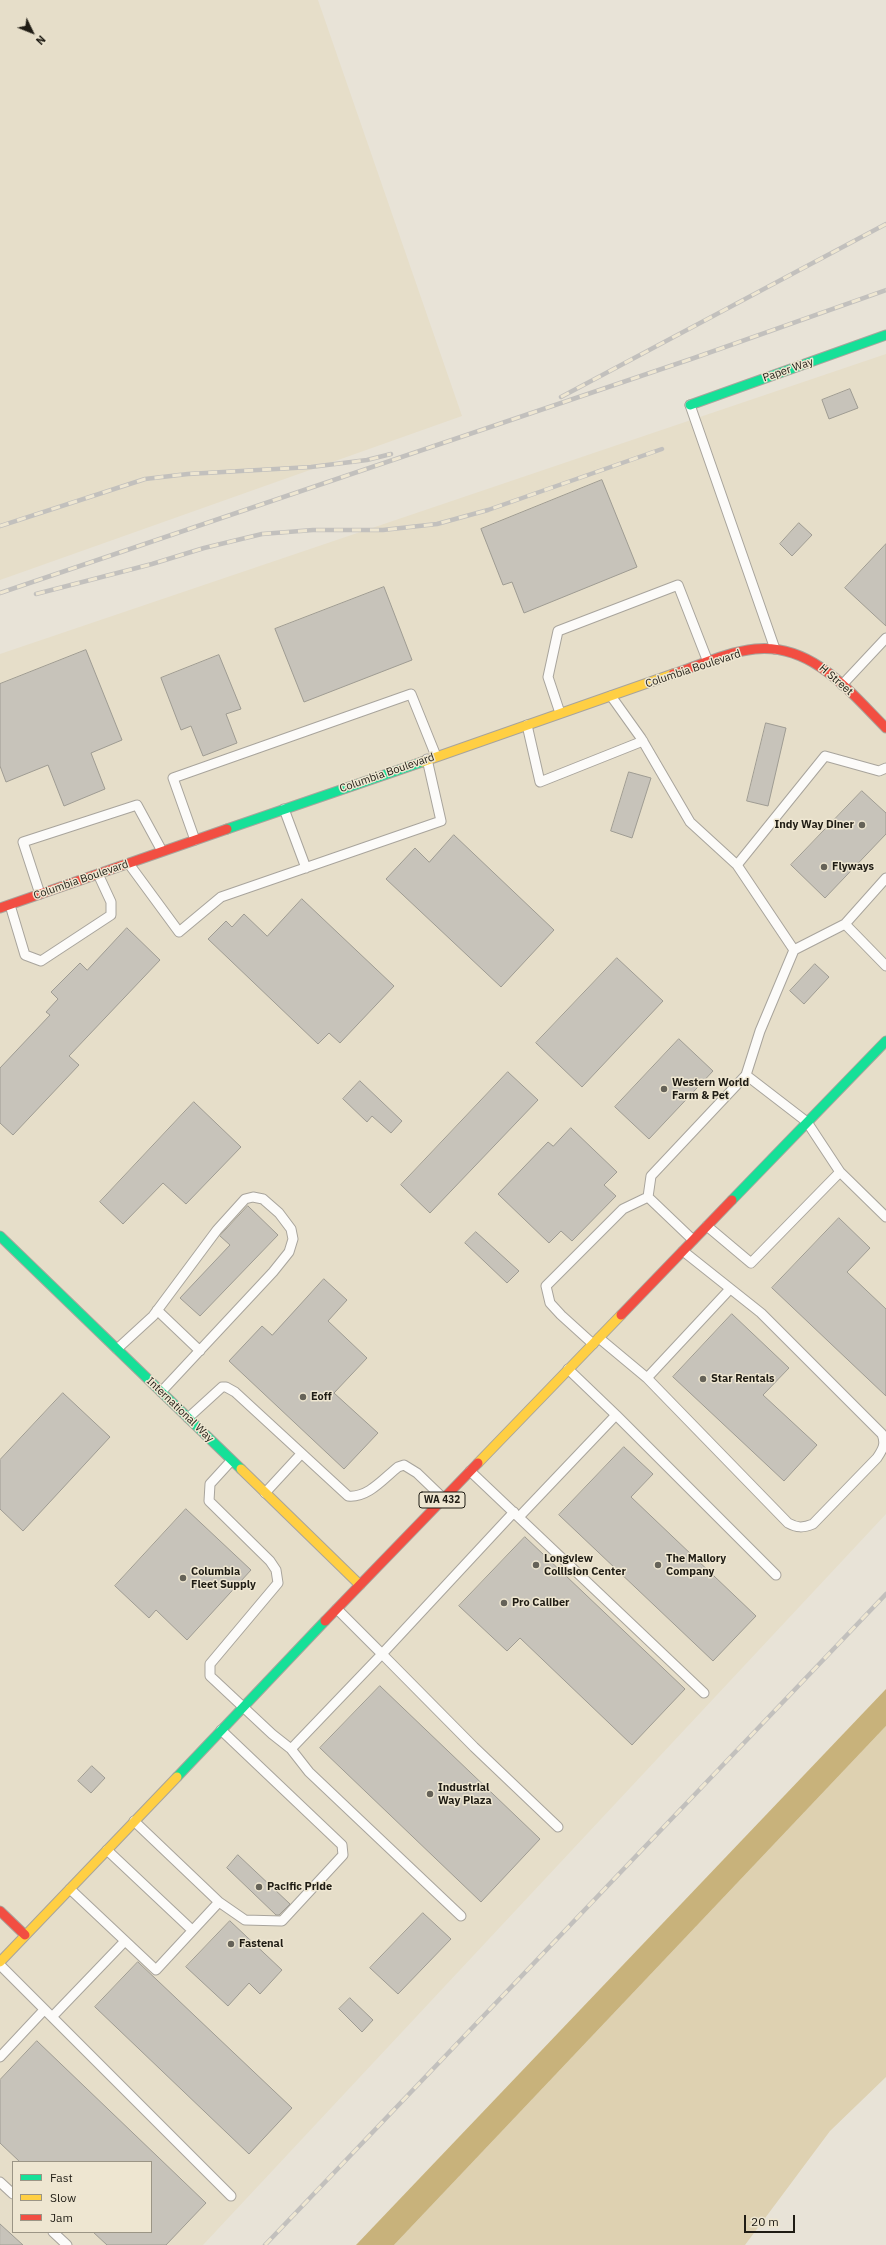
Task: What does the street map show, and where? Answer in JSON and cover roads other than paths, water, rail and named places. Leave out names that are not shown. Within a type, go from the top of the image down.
[{"type":"main road","name":"Paper Way","points":[[690,404],[886,335]]},
{"type":"main road","name":"Columbia Boulevard","points":[[0,908],[728,655],[761,649],[775,650]]},
{"type":"main road","name":"H Street","points":[[775,650],[807,657],[828,671],[883,725]]},
{"type":"main road","name":"WA 432","points":[[0,1962],[336,1609],[886,1041]]},
{"type":"main road","name":"International Way","points":[[0,1236],[360,1585]]},
{"type":"main road","points":[[0,1912],[25,1935]]},
{"type":"lane","points":[[690,404],[775,650]]},
{"type":"lane","points":[[560,713],[548,677],[558,631],[678,585],[708,662]]},
{"type":"lane","points":[[842,685],[884,645]]},
{"type":"lane","points":[[128,863],[179,932],[221,897],[441,821],[432,758],[411,694],[173,778],[195,840]]},
{"type":"lane","points":[[611,696],[643,741],[690,822],[737,865],[794,950]]},
{"type":"lane","points":[[883,725],[886,714]]},
{"type":"lane","points":[[526,725],[540,782],[643,741]]},
{"type":"lane","points":[[737,865],[825,756],[880,771],[886,768]]},
{"type":"lane","points":[[40,894],[23,842],[137,805],[162,851]]},
{"type":"lane","points":[[284,809],[306,868]]},
{"type":"lane","points":[[10,904],[25,955],[41,961],[111,915],[111,902],[98,874]]},
{"type":"lane","points":[[648,1197],[651,1176],[746,1075],[760,1031],[794,950],[845,924],[886,878]]},
{"type":"lane","points":[[845,924],[886,966]]},
{"type":"lane","points":[[746,1075],[807,1122],[840,1172],[886,1217]]},
{"type":"lane","points":[[707,1226],[751,1263],[840,1172]]},
{"type":"lane","points":[[117,1349],[157,1310],[217,1230],[246,1199],[253,1197],[263,1199],[280,1213],[291,1229],[293,1239],[289,1252],[274,1272],[161,1392]]},
{"type":"lane","points":[[648,1197],[693,1240]]},
{"type":"lane","points":[[648,1197],[623,1210],[546,1286],[550,1303],[560,1315],[647,1378],[788,1523],[795,1528],[806,1527],[813,1524],[877,1458],[883,1449],[885,1441],[882,1434],[761,1312],[682,1251]]},
{"type":"lane","points":[[647,1378],[730,1289]]},
{"type":"lane","points":[[157,1310],[200,1351]]},
{"type":"lane","points":[[568,1369],[776,1575]]},
{"type":"lane","points":[[188,1418],[222,1387],[226,1387],[235,1392],[348,1496],[356,1497],[367,1493],[398,1467],[404,1465],[417,1473],[443,1498]]},
{"type":"lane","points":[[291,1749],[516,1514],[616,1415]]},
{"type":"lane","points":[[266,1493],[301,1454]]},
{"type":"lane","points":[[232,1460],[210,1484],[209,1501],[270,1562],[276,1570],[278,1582],[210,1664],[210,1676],[291,1749],[309,1772],[461,1916]]},
{"type":"lane","points":[[470,1471],[704,1693]]},
{"type":"lane","points":[[336,1609],[558,1827]]},
{"type":"lane","points":[[134,1821],[219,1902],[245,1920],[282,1920],[343,1855],[342,1845],[221,1730]]},
{"type":"lane","points":[[106,1850],[192,1930]]},
{"type":"lane","points":[[70,1889],[156,1970],[219,1902]]},
{"type":"lane","points":[[52,2017],[125,1941]]},
{"type":"lane","points":[[0,1965],[231,2196]]},
{"type":"lane","points":[[0,2056],[44,2010]]},
{"type":"lane","points":[[0,2182],[12,2193]]},
{"type":"lane","points":[[54,2233],[67,2245]]},
{"type":"railway","points":[[561,397],[886,224]]},
{"type":"railway","points":[[0,593],[694,358],[886,290]]},
{"type":"railway","points":[[36,594],[152,564],[204,548],[262,534],[313,530],[383,530],[437,524],[488,510],[662,449]]},
{"type":"railway","points":[[0,526],[145,479],[188,474],[311,467],[367,460],[391,454]]},
{"type":"railway","points":[[265,2245],[886,1594]]},
{"type":"place","name":"Indy Way Diner","points":[[862,825]]},
{"type":"place","name":"Flyways","points":[[824,867]]},
{"type":"place","name":"Western World Farm & Pet","points":[[664,1089]]},
{"type":"place","name":"Star Rentals","points":[[703,1379]]},
{"type":"place","name":"Eoff","points":[[303,1397]]},
{"type":"place","name":"Longview Collision Center","points":[[536,1565]]},
{"type":"place","name":"The Mallory Company","points":[[658,1565]]},
{"type":"place","name":"Columbia Fleet Supply","points":[[183,1578]]},
{"type":"place","name":"Pro Caliber","points":[[504,1603]]},
{"type":"place","name":"Industrial Way Plaza","points":[[430,1794]]},
{"type":"place","name":"Pacific Pride","points":[[259,1887]]},
{"type":"place","name":"Fastenal","points":[[231,1944]]}]
